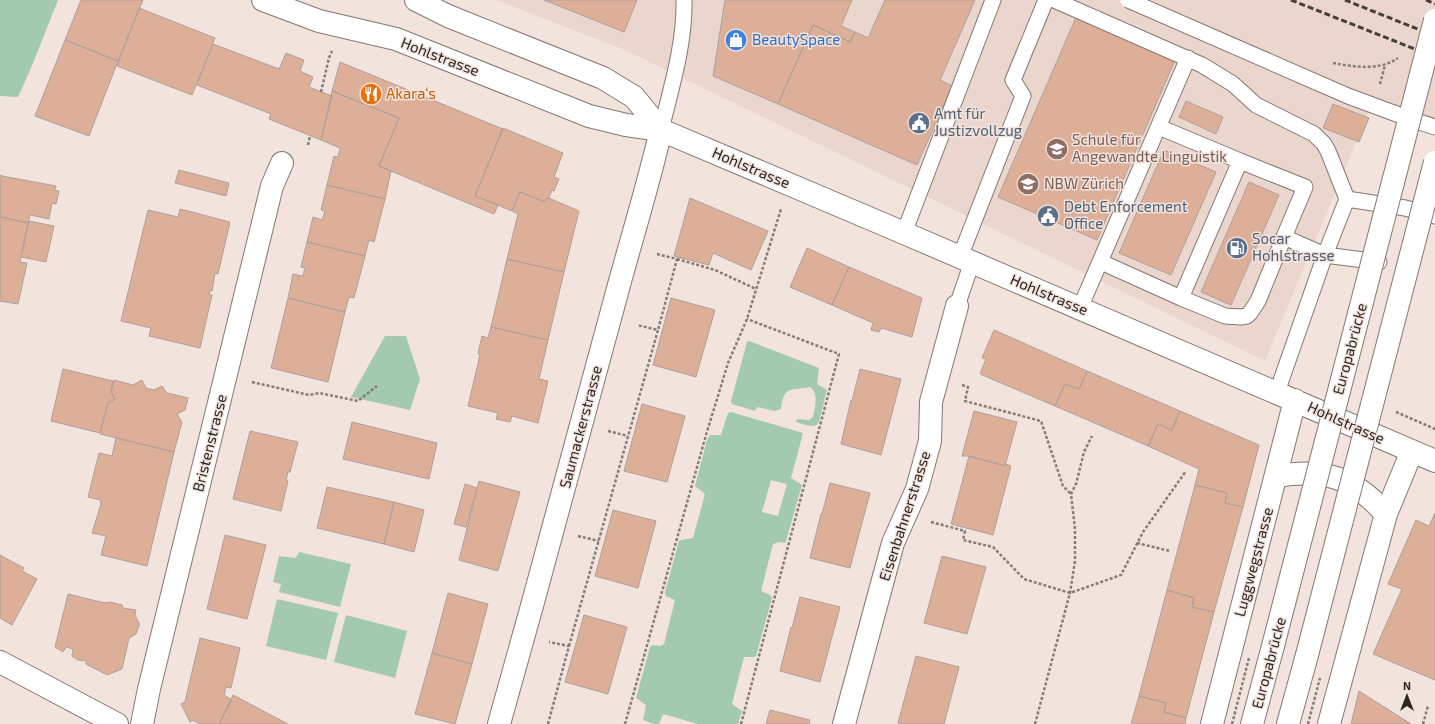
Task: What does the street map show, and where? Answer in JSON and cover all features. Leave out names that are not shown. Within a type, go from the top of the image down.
[{"type":"street","name":"Hohlstrasse","points":[[262,0],[320,22],[396,39],[590,116],[626,125],[662,130],[904,232],[1435,461]]},
{"type":"street","name":"Hohlstrasse","points":[[416,0],[448,16],[604,78],[634,97],[662,130]]},
{"type":"street","name":"Europabrücke","points":[[1252,724],[1435,20]]},
{"type":"street","name":"Saumackerstrasse","points":[[499,724],[649,182],[662,130]]},
{"type":"street","points":[[1288,724],[1435,162]]},
{"type":"street","name":"Bristenstrasse","points":[[142,724],[149,689],[272,186],[282,163]]},
{"type":"street","name":"Eisenbahnerstrasse","points":[[844,724],[893,543],[917,489],[930,441],[931,402],[957,306]]},
{"type":"street","name":"Luggwegstrasse","points":[[1212,724],[1277,476],[1286,396]]},
{"type":"street","points":[[1329,724],[1386,514],[1412,451]]},
{"type":"street","points":[[1277,476],[1307,472],[1337,478],[1364,492],[1386,514]]},
{"type":"street","points":[[0,662],[117,724]]},
{"type":"lane","points":[[662,130],[681,43],[684,0]]},
{"type":"lane","points":[[904,232],[993,0]]},
{"type":"lane","name":"Eisenbahnerstrasse","points":[[957,306],[966,259],[1023,96],[1013,80],[1046,0]]},
{"type":"lane","points":[[1054,0],[1188,58],[1224,78],[1256,105],[1307,130],[1319,138],[1328,151],[1347,199],[1325,255],[1286,396]]},
{"type":"lane","points":[[1128,0],[1348,96],[1435,127]]},
{"type":"lane","points":[[1080,308],[1160,127],[1188,58]]},
{"type":"lane","points":[[1100,262],[1225,316],[1247,316],[1258,301],[1305,187],[1160,127]]},
{"type":"lane","points":[[1181,298],[1240,161]]},
{"type":"lane","points":[[1347,199],[1405,208],[1435,216]]},
{"type":"lane","points":[[1284,237],[1325,255],[1379,262]]},
{"type":"path","points":[[321,92],[332,51]]},
{"type":"path","points":[[308,145],[310,136]]},
{"type":"path","points":[[626,724],[706,435],[728,363],[747,319],[781,209]]},
{"type":"path","points":[[657,254],[715,270],[756,289]]},
{"type":"path","points":[[548,724],[677,259]]},
{"type":"path","points":[[741,724],[839,354],[747,319]]},
{"type":"path","points":[[637,325],[658,330]]},
{"type":"path","points":[[938,378],[968,386],[965,401],[1041,421],[1063,486],[1071,494]]},
{"type":"path","points":[[247,381],[309,395],[319,393],[358,401],[377,386]]},
{"type":"path","points":[[608,431],[628,436]]},
{"type":"path","points":[[1035,724],[1070,593],[1076,561],[1075,529],[1071,494],[1076,484],[1084,452],[1092,436]]},
{"type":"path","points":[[905,515],[965,531],[963,540],[993,547],[1024,579],[1070,593],[1121,574],[1143,532],[1186,471]]},
{"type":"path","points":[[578,536],[599,541]]},
{"type":"path","points":[[1137,543],[1170,552]]},
{"type":"path","points":[[549,642],[569,646]]},
{"type":"path","points":[[1423,724],[1428,706]]},
{"type":"shaded area","points":[[496,0],[1435,0],[1435,127],[1372,104],[1265,361],[625,50]]},
{"type":"green space","points":[[0,0],[58,0],[18,97],[0,96]]},
{"type":"green space","points":[[385,336],[406,336],[420,379],[410,410],[351,397]]},
{"type":"green space","points":[[749,341],[819,368],[817,384],[827,390],[819,422],[817,424],[814,426],[809,426],[796,422],[797,419],[809,420],[813,417],[815,393],[810,387],[789,390],[784,396],[781,409],[775,411],[757,407],[755,411],[732,404],[731,401],[747,342]]},
{"type":"green space","points":[[731,412],[803,433],[791,478],[802,485],[786,541],[785,543],[779,542],[773,544],[761,591],[770,595],[772,598],[756,656],[744,657],[732,704],[742,711],[738,724],[698,724],[663,714],[659,724],[654,724],[643,720],[646,705],[636,698],[650,647],[652,645],[660,646],[664,644],[675,600],[666,596],[665,592],[679,541],[693,538],[705,494],[695,486],[707,440],[710,435],[721,435],[728,413]],"holes":[[[771,480],[787,484],[778,516],[762,512]]]},
{"type":"green space","points":[[299,552],[351,564],[340,607],[279,592],[281,584],[273,582],[279,556],[296,558]]},
{"type":"green space","points":[[277,599],[338,613],[326,660],[266,646]]},
{"type":"green space","points":[[346,615],[407,631],[395,678],[334,662]]},
{"type":"building","points":[[81,0],[143,0],[118,61],[65,40]]},
{"type":"building","points":[[544,0],[637,0],[624,32]]},
{"type":"building","points":[[725,0],[852,0],[841,26],[855,32],[850,42],[813,25],[778,104],[713,76]]},
{"type":"building","points":[[885,0],[975,0],[940,80],[952,86],[917,165],[778,104],[813,25],[850,42],[855,32],[868,38]]},
{"type":"building","points":[[139,8],[215,38],[192,95],[117,66]]},
{"type":"building","points":[[1077,15],[1176,58],[1097,240],[998,197]]},
{"type":"building","points":[[65,40],[118,61],[89,136],[35,116]]},
{"type":"building","points":[[213,44],[279,69],[286,53],[304,60],[300,71],[313,77],[309,87],[332,96],[321,140],[269,119],[271,114],[197,85]]},
{"type":"building","points":[[340,62],[503,129],[475,196],[498,205],[494,214],[379,166],[399,118],[332,91]]},
{"type":"building","points":[[332,91],[399,118],[379,166],[391,171],[385,199],[327,185],[334,156],[338,157],[340,148],[321,140]]},
{"type":"building","points":[[1186,101],[1223,117],[1216,134],[1179,117]]},
{"type":"building","points":[[1333,104],[1369,118],[1359,142],[1323,128]]},
{"type":"building","points":[[503,128],[563,153],[554,177],[559,179],[554,191],[552,190],[549,198],[547,198],[545,202],[520,192],[512,211],[475,196]]},
{"type":"building","points":[[1164,150],[1216,172],[1171,275],[1119,253]]},
{"type":"building","points":[[179,170],[229,183],[226,196],[175,183]]},
{"type":"building","points":[[0,175],[56,186],[55,190],[59,191],[56,204],[52,203],[49,219],[30,215],[28,223],[0,217]]},
{"type":"building","points":[[1249,182],[1279,195],[1231,305],[1201,292]]},
{"type":"building","points":[[327,185],[385,199],[374,242],[369,240],[365,256],[307,242],[313,217],[322,220],[325,211],[321,210]]},
{"type":"building","points":[[520,192],[545,202],[547,198],[549,198],[579,211],[564,272],[507,259],[518,214],[512,211]]},
{"type":"building","points":[[690,198],[768,231],[751,270],[713,253],[709,265],[674,256]]},
{"type":"building","points":[[180,209],[230,222],[218,274],[215,273],[212,291],[210,290],[209,294],[212,295],[200,348],[149,336],[151,328],[121,321],[148,210],[178,217]]},
{"type":"building","points":[[0,217],[28,223],[20,262],[27,263],[18,304],[0,301]]},
{"type":"building","points":[[29,221],[54,226],[46,262],[21,257]]},
{"type":"building","points":[[307,242],[365,256],[354,298],[349,297],[345,312],[288,298],[293,274],[303,276],[305,268],[301,267]]},
{"type":"building","points":[[807,248],[849,267],[832,305],[790,287]]},
{"type":"building","points":[[507,259],[564,272],[548,340],[491,327]]},
{"type":"building","points":[[849,267],[922,298],[912,337],[881,328],[879,332],[871,330],[873,323],[832,305]]},
{"type":"building","points":[[288,298],[345,312],[328,382],[271,368]]},
{"type":"building","points":[[671,298],[715,310],[696,377],[653,365]]},
{"type":"building","points":[[491,327],[548,340],[539,379],[548,381],[538,423],[512,416],[510,422],[496,419],[498,413],[468,406],[480,355],[478,354],[482,336],[488,338]]},
{"type":"building","points":[[994,330],[1087,371],[1079,389],[1065,384],[1055,406],[980,374],[986,359],[982,358]]},
{"type":"building","points":[[63,369],[113,381],[111,392],[115,399],[108,403],[100,433],[51,421]]},
{"type":"building","points":[[860,369],[901,379],[881,455],[841,444]]},
{"type":"building","points":[[1087,371],[1180,411],[1172,430],[1158,424],[1148,446],[1055,406],[1065,384],[1079,389]]},
{"type":"building","points":[[114,380],[133,385],[142,380],[146,388],[154,390],[162,386],[167,393],[188,398],[185,410],[177,414],[182,422],[174,452],[100,434],[108,403],[115,399],[111,392]]},
{"type":"building","points":[[642,404],[685,416],[667,482],[624,471]]},
{"type":"building","points":[[974,411],[1017,422],[1005,466],[969,456],[962,456]]},
{"type":"building","points":[[1180,411],[1259,445],[1243,507],[1225,503],[1227,493],[1195,485],[1199,469],[1148,446],[1158,424],[1172,430]]},
{"type":"building","points":[[352,422],[437,443],[429,479],[343,459]]},
{"type":"building","points":[[250,431],[298,442],[290,472],[288,472],[286,480],[288,481],[281,511],[233,499]]},
{"type":"building","points":[[116,438],[174,452],[147,566],[101,555],[106,536],[92,533],[101,504],[100,500],[88,497],[99,453],[112,456]]},
{"type":"building","points":[[969,456],[1005,466],[1006,464],[1011,466],[993,535],[951,524]]},
{"type":"building","points":[[479,481],[520,492],[498,571],[459,560]]},
{"type":"building","points":[[830,483],[870,493],[850,568],[810,558]]},
{"type":"building","points":[[465,484],[477,488],[466,527],[454,524]]},
{"type":"building","points":[[1195,485],[1227,493],[1225,503],[1243,507],[1214,612],[1192,607],[1194,598],[1167,590]]},
{"type":"building","points":[[327,487],[394,502],[384,544],[317,528]]},
{"type":"building","points":[[394,502],[424,510],[414,552],[384,544]]},
{"type":"building","points":[[613,510],[656,521],[638,588],[595,576]]},
{"type":"building","points":[[1435,513],[1435,680],[1373,654],[1402,589],[1388,584],[1416,520],[1429,526]]},
{"type":"building","points":[[225,535],[266,545],[247,619],[207,609]]},
{"type":"building","points":[[0,555],[24,568],[22,571],[37,579],[12,625],[0,618]]},
{"type":"building","points":[[942,556],[986,567],[967,634],[924,623]]},
{"type":"building","points":[[1167,590],[1194,598],[1192,607],[1214,612],[1186,718],[1164,712],[1166,703],[1139,696]]},
{"type":"building","points":[[448,593],[488,604],[472,664],[432,653]]},
{"type":"building","points":[[68,594],[105,603],[110,602],[122,605],[123,608],[136,610],[135,615],[139,626],[136,634],[129,638],[122,669],[107,675],[86,664],[86,661],[78,660],[72,656],[73,649],[66,647],[63,652],[55,647]]},
{"type":"building","points":[[800,597],[840,607],[820,682],[780,671]]},
{"type":"building","points":[[584,615],[627,627],[608,694],[565,682]]},
{"type":"building","points":[[200,638],[240,648],[231,688],[226,687],[224,695],[232,700],[219,724],[200,724],[193,720],[190,722],[181,704],[185,702]]},
{"type":"building","points":[[432,653],[472,664],[455,724],[415,714]]},
{"type":"building","points":[[916,656],[959,667],[944,724],[898,723]]},
{"type":"building","points":[[1359,691],[1411,724],[1351,724]]},
{"type":"building","points":[[233,695],[288,724],[219,724]]},
{"type":"building","points":[[1139,696],[1166,703],[1164,712],[1186,718],[1185,724],[1131,724]]},
{"type":"building","points":[[770,710],[810,720],[809,724],[766,724]]},
{"type":"railway","points":[[1291,0],[1435,57]]},
{"type":"railway","points":[[1345,0],[1435,36]]},
{"type":"railway","points":[[1426,0],[1435,4]]},
{"type":"place","name":"BeautySpace","points":[[736,40]]},
{"type":"place","name":"Akara‘s","points":[[371,94]]},
{"type":"place","name":"Amt für Justizvollzug","points":[[919,123]]},
{"type":"place","name":"Schule für Angewandte Linguistik","points":[[1057,149]]},
{"type":"place","name":"NBW Zürich","points":[[1028,184]]},
{"type":"place","name":"Debt Enforcement Office","points":[[1048,216]]},
{"type":"place","name":"Socar Hohlstrasse","points":[[1237,248]]}]
